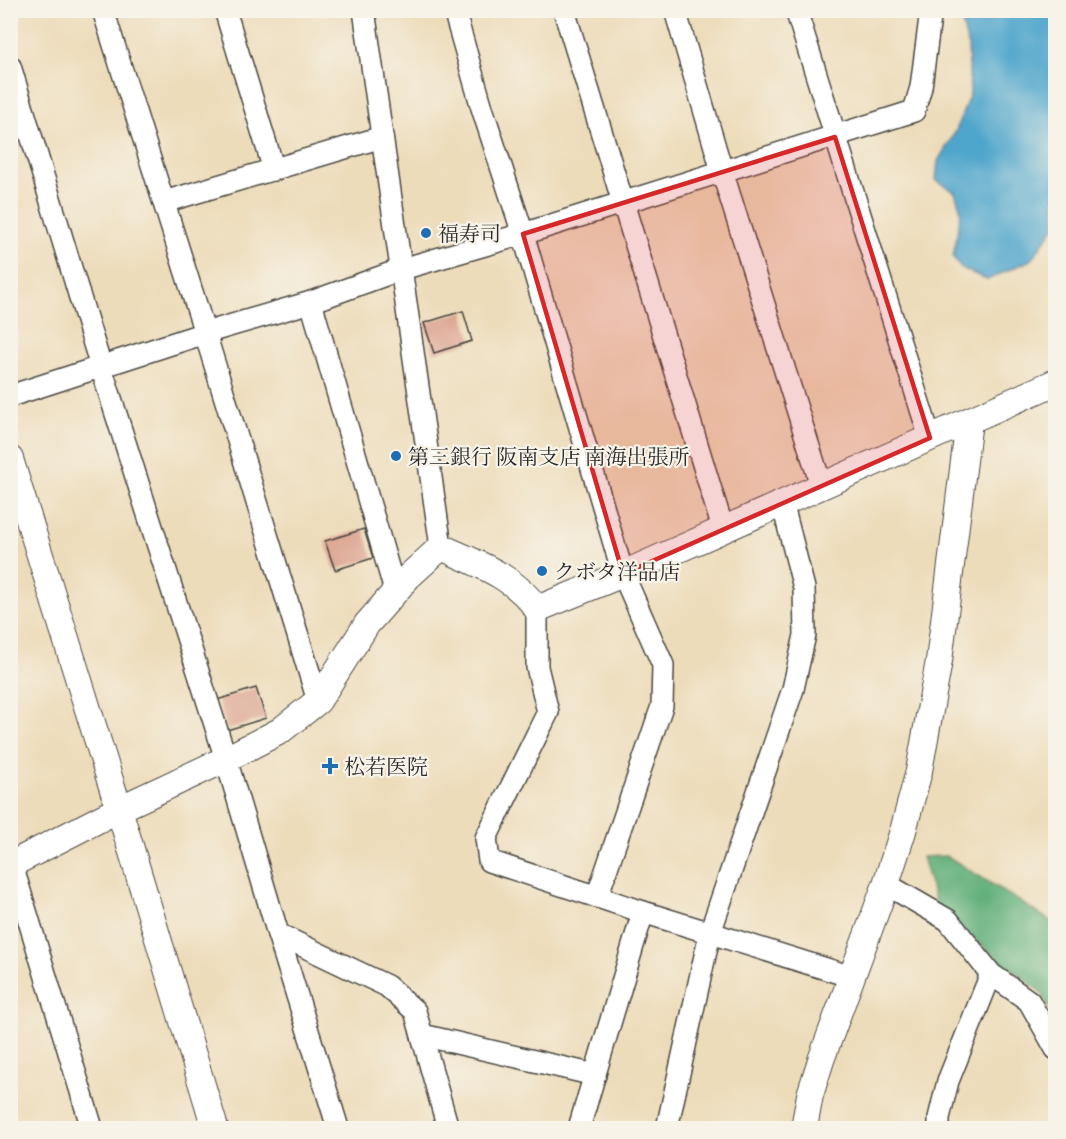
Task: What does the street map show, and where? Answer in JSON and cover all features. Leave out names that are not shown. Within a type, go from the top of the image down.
[{"type":"street","points":[[104,10],[318,701]]},
{"type":"street","points":[[225,10],[274,170]]},
{"type":"street","points":[[364,10],[441,547]]},
{"type":"street","points":[[454,10],[482,108],[523,234],[623,574],[663,665],[662,706],[597,897]]},
{"type":"street","points":[[564,10],[723,529]]},
{"type":"street","points":[[675,10],[722,171],[821,485]]},
{"type":"street","points":[[796,10],[930,438]]},
{"type":"street","points":[[10,396],[205,333],[311,302],[402,269],[523,234],[914,111],[921,87],[931,10]]},
{"type":"street","points":[[10,66],[101,367],[226,759],[338,1128]]},
{"type":"street","points":[[164,202],[382,137]]},
{"type":"street","points":[[311,302],[395,591]]},
{"type":"street","points":[[537,609],[623,574],[1056,382]]},
{"type":"street","points":[[804,1128],[813,1087],[886,884],[919,771],[937,672],[969,421]]},
{"type":"street","points":[[10,459],[215,1128]]},
{"type":"street","points":[[667,1128],[710,933],[794,689],[805,635],[804,588],[782,502]]},
{"type":"street","points":[[92,1128],[11,865],[119,809],[280,731],[318,701],[367,624],[408,577],[441,547]]},
{"type":"street","points":[[441,547],[497,574],[516,586],[537,609],[537,667],[548,712],[486,838],[489,861],[643,912],[852,976]]},
{"type":"street","points":[[886,884],[948,920],[991,974],[1029,1001],[1056,1049]]},
{"type":"street","points":[[579,1128],[643,912]]},
{"type":"street","points":[[279,934],[387,986],[415,1011],[440,1126]]},
{"type":"street","points":[[939,1128],[939,1118],[948,1081],[991,974]]},
{"type":"street","points":[[422,1035],[595,1075]]},
{"type":"highlighted area","points":[[835,137],[930,438],[623,574],[523,234]]},
{"type":"green space","points":[[947,856],[1055,924],[1055,1021],[1042,993],[938,911],[922,857]]},
{"type":"water","points":[[959,11],[1055,11],[1055,226],[1031,260],[987,280],[961,268],[953,257],[961,211],[955,192],[936,180],[938,161],[956,131],[970,93],[968,46]]},
{"type":"building","points":[[463,311],[472,341],[434,353],[424,323]]},
{"type":"building","points":[[364,529],[373,558],[335,570],[325,541]]},
{"type":"building","points":[[256,688],[266,718],[227,730],[217,700]]},
{"type":"place","name":"福寿司","points":[[426,233]]},
{"type":"place","name":"第三銀行 阪南支店 南海出張所","points":[[396,456]]},
{"type":"place","name":"クボタ洋品店","points":[[542,571]]},
{"type":"place","name":"松若医院","points":[[330,766]]}]
